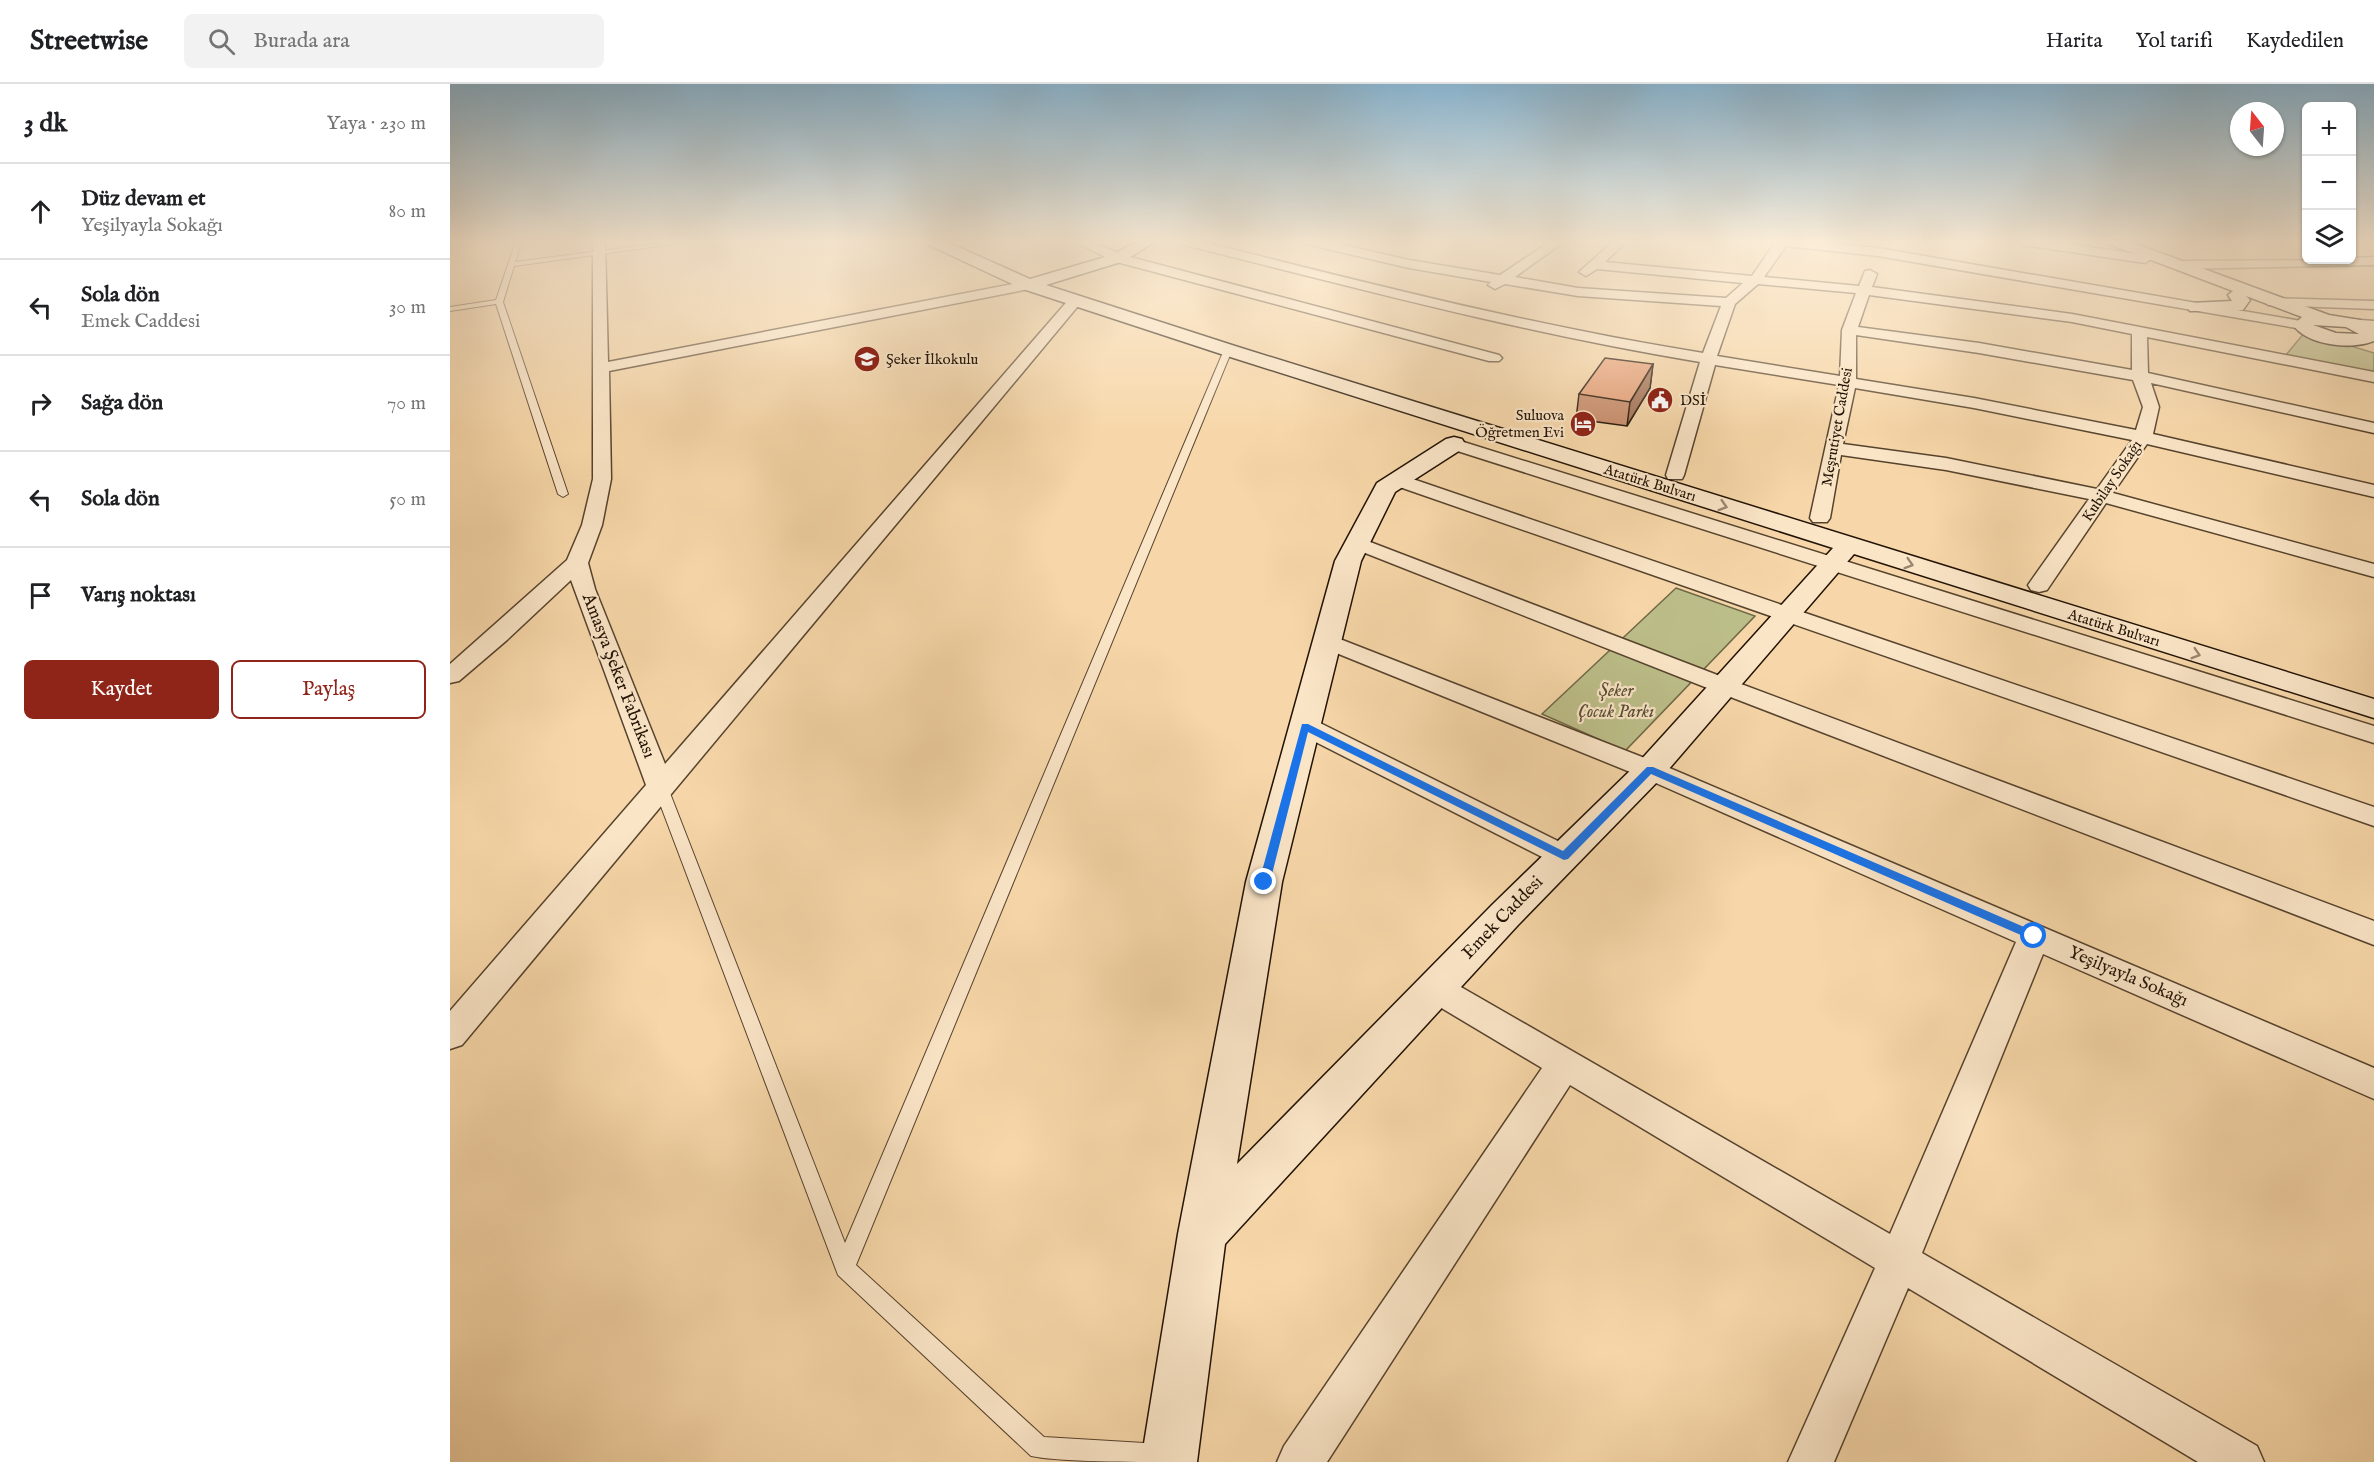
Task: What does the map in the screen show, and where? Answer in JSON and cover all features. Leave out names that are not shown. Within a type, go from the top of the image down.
[{"type":"main road","name":"Atatürk Bulvarı","points":[[1092,305],[1841,554],[2374,710]]},
{"type":"main road","name":"Atatürk Bulvarı","points":[[1114,305],[2374,687]]},
{"type":"main road","points":[[2196,307],[2237,305]]},
{"type":"main road","points":[[2261,305],[2304,323],[2313,332],[2347,331],[2373,335]]},
{"type":"main road","points":[[2283,305],[2325,319],[2347,331]]},
{"type":"main road","points":[[2304,323],[2325,319]]},
{"type":"main road","points":[[1179,1460],[1202,1234],[1264,882],[1348,561],[1385,488],[1454,444]]},
{"type":"main road","name":"Emek Caddesi","points":[[1202,1234],[1436,988],[1650,770],[1841,554]]},
{"type":"street","points":[[450,676],[499,635],[577,563],[592,525],[602,479],[600,305]]},
{"type":"street","points":[[602,368],[919,305]]},
{"type":"street","points":[[450,1035],[1071,305]]},
{"type":"street","points":[[1293,305],[1494,358]]},
{"type":"street","points":[[1441,305],[1708,360],[1974,403],[2143,437],[2374,491]]},
{"type":"street","points":[[1422,340],[1466,305]]},
{"type":"street","points":[[1675,474],[1708,360],[1728,305]]},
{"type":"street","name":"Meşrutiyet Caddesi","points":[[1820,518],[1848,382],[1849,330],[1858,305]]},
{"type":"street","points":[[1977,305],[2072,318],[2374,377]]},
{"type":"street","points":[[2186,305],[2304,323]]},
{"type":"street","points":[[1849,330],[1979,348],[2140,376],[2374,428]]},
{"type":"street","name":"Kubilay Sokağı","points":[[2039,585],[2143,437],[2151,407],[2140,376],[2139,331]]},
{"type":"street","points":[[1454,444],[1841,554],[2374,735]]},
{"type":"street","points":[[1833,448],[1946,464],[2102,496],[2374,571]]},
{"type":"street","points":[[1398,480],[2374,817]]},
{"type":"street","points":[[1358,543],[1724,686],[2374,933]]},
{"type":"street","name":"Amasya Şeker Fabrikası","points":[[577,563],[584,589],[661,788]]},
{"type":"street","name":"Yeşilyayla Sokağı","points":[[1328,641],[1650,770],[2374,1084]]},
{"type":"street","points":[[1305,726],[1564,856]]},
{"type":"street","points":[[1811,1462],[1899,1260],[2034,936]]},
{"type":"street","points":[[1436,988],[2241,1462]]},
{"type":"street","points":[[1300,1462],[1564,1064]]},
{"type":"lane","points":[[450,309],[476,305]]},
{"type":"lane","points":[[500,305],[563,494]]},
{"type":"lane","points":[[845,1268],[1228,351]]},
{"type":"lane","points":[[661,788],[845,1268],[1039,1448],[1179,1460]]},
{"type":"green space","points":[[2305,332],[2374,353],[2374,373],[2285,356]]},
{"type":"green space","name":"Şeker Çocuk Parkı","points":[[1676,588],[1755,616],[1625,751],[1542,714]]},
{"type":"building","points":[[1605,358],[1653,364],[1630,402],[1579,394]]},
{"type":"place","name":"Şeker İlkokulu","points":[[867,359]]},
{"type":"place","name":"DSİ","points":[[1660,400]]},
{"type":"place","name":"Suluova Öğretmen Evi","points":[[1583,424]]},
{"type":"route","points":[[1264,882],[1305,726],[1564,856],[1650,770],[2034,936]]}]
